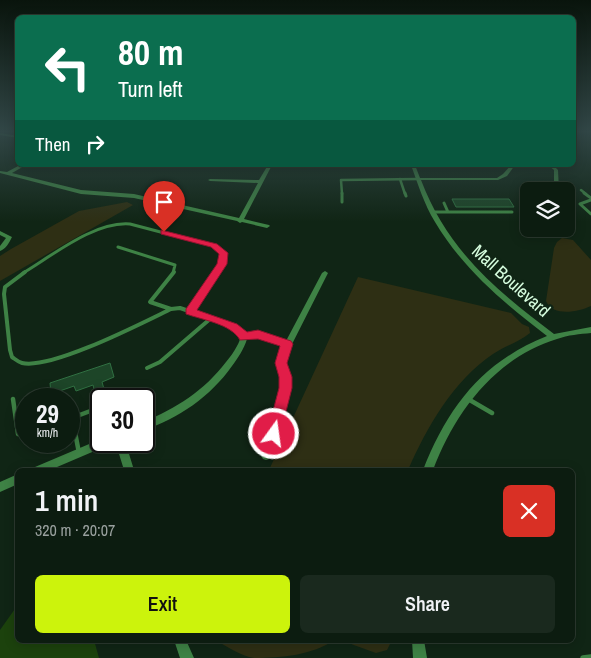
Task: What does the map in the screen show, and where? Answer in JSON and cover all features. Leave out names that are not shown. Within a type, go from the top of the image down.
[{"type":"street","points":[[7,174],[20,167]]},
{"type":"street","points":[[240,221],[269,167]]},
{"type":"street","name":"Mall Boulevard","points":[[414,167],[432,212],[445,236],[478,276],[553,337]]},
{"type":"street","points":[[418,179],[498,179],[505,175],[511,167]]},
{"type":"street","points":[[552,167],[556,170],[557,182]]},
{"type":"street","points":[[0,172],[81,192],[134,196],[267,226]]},
{"type":"street","points":[[210,180],[261,182]]},
{"type":"street","points":[[0,233],[9,237],[0,248]]},
{"type":"street","points":[[266,456],[286,388],[286,377],[281,363],[287,344],[325,273]]},
{"type":"street","points":[[429,468],[442,436],[468,398],[489,375],[517,354],[553,337],[591,330]]},
{"type":"street","points":[[155,420],[199,398],[214,384],[243,344],[244,337],[258,334],[287,344]]},
{"type":"street","points":[[43,468],[77,453]]},
{"type":"street","points":[[123,453],[127,468]]},
{"type":"street","points":[[0,487],[15,480]]},
{"type":"street","points":[[181,643],[187,658]]},
{"type":"street","points":[[418,643],[420,658]]},
{"type":"lane","points":[[400,179],[406,196]]},
{"type":"lane","points":[[342,202],[341,180],[418,179]]},
{"type":"lane","points":[[582,190],[591,199],[580,204],[591,214]]},
{"type":"lane","points":[[444,203],[448,212]]},
{"type":"lane","points":[[432,212],[512,212]]},
{"type":"lane","points":[[190,312],[222,264],[224,253],[214,246],[130,224],[118,223],[99,228],[18,276],[5,288],[4,294],[10,350],[12,357],[22,362],[37,362],[116,336],[171,309],[180,308],[190,312],[210,319],[233,326],[244,337]]},
{"type":"lane","points":[[118,246],[175,265],[175,270],[160,292],[150,302],[171,309]]},
{"type":"lane","points":[[147,368],[160,362],[210,319]]},
{"type":"lane","points":[[468,398],[492,413]]},
{"type":"lane","points":[[14,399],[15,408]]},
{"type":"lane","points":[[583,658],[591,657]]},
{"type":"shaded area","points":[[127,202],[133,205],[0,281],[0,256],[11,249],[79,211]]},
{"type":"shaded area","points":[[562,238],[573,240],[591,260],[591,306],[566,312],[554,309],[546,301],[554,248]]},
{"type":"shaded area","points":[[358,277],[511,313],[522,324],[529,327],[530,333],[493,354],[466,377],[454,391],[433,422],[409,468],[270,468]]},
{"type":"shaded area","points":[[15,609],[15,643],[95,643],[99,658],[0,658],[0,630]]},
{"type":"shaded area","points":[[221,643],[330,643],[296,655],[254,658],[239,653]]},
{"type":"shaded area","points":[[348,643],[390,643],[387,650],[376,653]]},
{"type":"building","points":[[452,199],[509,199],[514,207],[456,207]]},
{"type":"building","points":[[110,363],[114,377],[102,382],[104,388],[94,388],[93,385],[80,390],[74,386],[68,388],[50,388],[50,383]]},
{"type":"route","points":[[164,232],[214,246],[224,253],[222,264],[190,312],[233,326],[244,337],[258,334],[287,344],[281,363],[286,377],[286,388],[274,434]]}]
